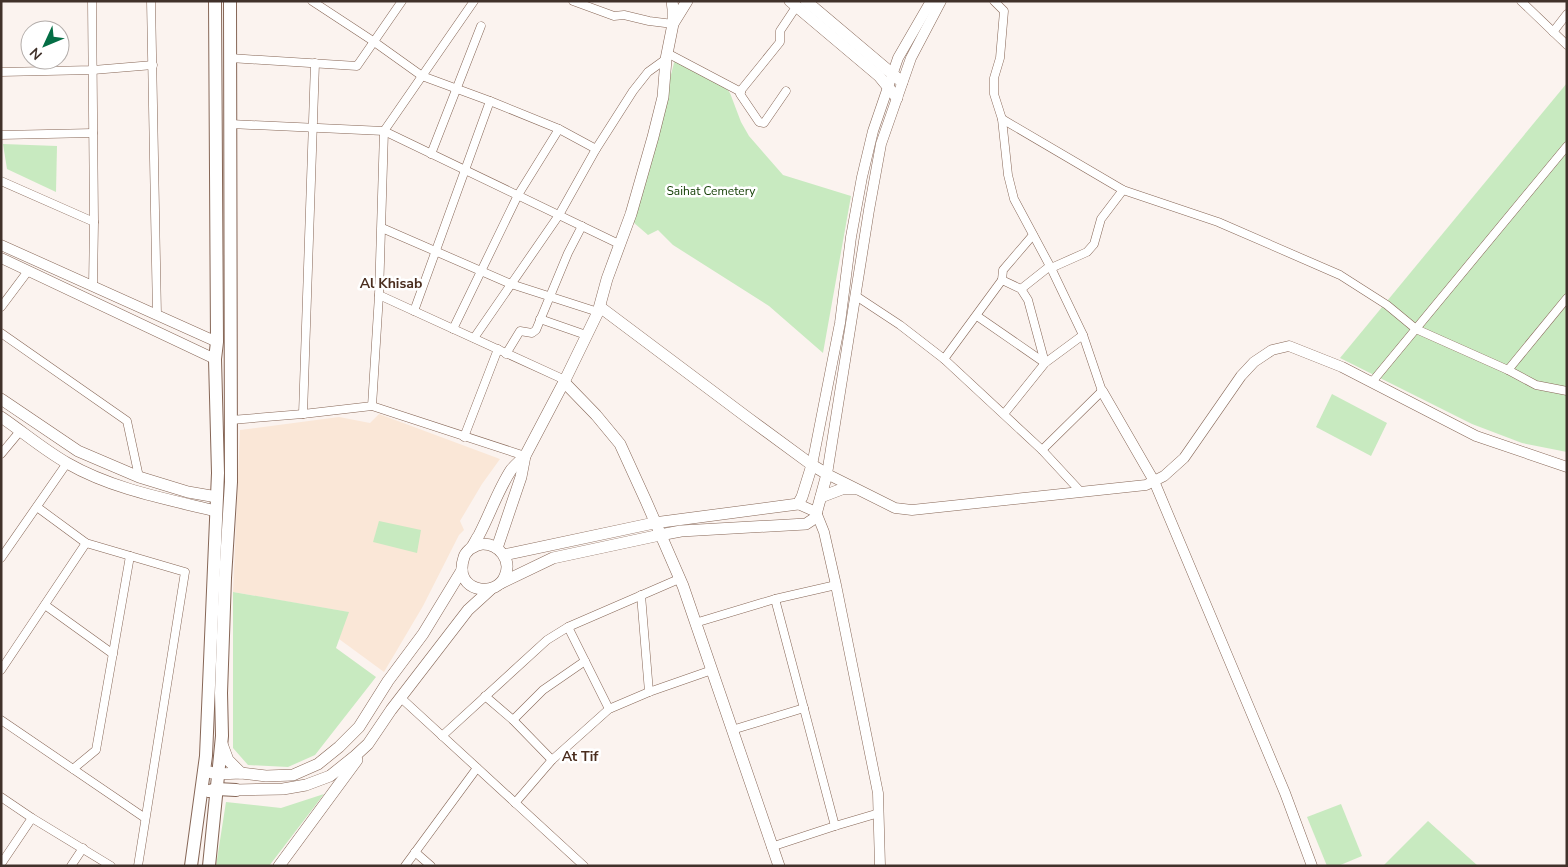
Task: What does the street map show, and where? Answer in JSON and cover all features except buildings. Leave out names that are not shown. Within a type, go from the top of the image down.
[{"type":"main road","points":[[191,866],[206,756],[217,498],[215,1]]},
{"type":"main road","points":[[230,1],[231,482],[221,684],[222,746],[228,760],[240,773]]},
{"type":"main road","points":[[673,24],[687,1]]},
{"type":"main road","points":[[797,3],[898,78]]},
{"type":"main road","points":[[797,3],[878,76],[897,98]]},
{"type":"main road","points":[[279,866],[400,698],[468,610],[506,575],[507,565],[500,551],[521,478],[525,456],[599,309],[607,279],[631,214],[663,97],[674,4]]},
{"type":"main road","points":[[462,570],[467,582],[476,588],[496,586],[553,558],[660,534],[681,531],[806,524],[815,518],[827,474],[812,465],[599,309]]},
{"type":"main road","points":[[564,381],[620,444],[646,501],[679,579],[712,670],[778,866]]},
{"type":"main road","points":[[1,399],[78,451],[139,477],[188,492],[217,498]]},
{"type":"main road","points":[[1,417],[67,463],[114,484],[144,494],[216,512]]},
{"type":"main road","points":[[204,771],[218,774],[293,775],[318,764],[339,747],[359,727],[388,681],[423,634],[462,570],[464,556],[472,548],[512,468],[525,456]]},
{"type":"main road","points":[[472,548],[482,544],[500,551],[654,523],[798,504],[812,465]]},
{"type":"main road","points":[[820,497],[842,489],[855,489]]},
{"type":"main road","points":[[209,866],[222,736]]},
{"type":"main road","points":[[202,792],[216,789],[284,789],[306,784],[330,776],[368,744]]},
{"type":"street","points":[[92,1],[94,286]]},
{"type":"street","points":[[151,1],[156,315]]},
{"type":"street","points":[[312,1],[422,76],[559,129],[596,149]]},
{"type":"street","points":[[326,9],[332,1]]},
{"type":"street","points":[[230,58],[357,66],[402,1]]},
{"type":"street","points":[[372,406],[382,228],[384,131],[474,1]]},
{"type":"street","points":[[573,1],[614,16],[624,15],[673,24]]},
{"type":"street","points":[[931,1],[898,58],[897,98],[881,144],[827,474],[895,508],[912,510],[1146,485],[1164,476],[1184,458],[1241,376],[1254,362],[1272,350],[1289,346],[1342,367],[1476,436],[1567,466]]},
{"type":"street","points":[[812,465],[840,323],[851,237],[873,131],[888,88],[898,78],[911,58],[941,1]]},
{"type":"street","points":[[994,1],[1004,11],[1000,58],[994,78],[994,94],[1002,119],[1008,174],[1014,199],[1083,335],[1102,391],[1154,481],[1285,793],[1312,866]]},
{"type":"street","points":[[1521,1],[1567,45]]},
{"type":"street","points":[[741,92],[780,42],[780,31],[797,3]]},
{"type":"street","points":[[1553,32],[1567,14]]},
{"type":"street","points":[[431,154],[481,26]]},
{"type":"street","points":[[474,338],[559,215],[596,149],[633,90],[648,72],[667,56],[741,92],[742,97],[762,123],[767,121],[786,91]]},
{"type":"street","points":[[303,414],[315,63]]},
{"type":"street","points":[[1,72],[93,70],[153,65]]},
{"type":"street","points":[[414,311],[490,101]]},
{"type":"street","points":[[1002,119],[1123,190],[1218,222],[1340,275],[1387,305],[1416,329],[1508,370],[1536,385],[1567,391]]},
{"type":"street","points":[[230,124],[384,131],[619,244]]},
{"type":"street","points":[[452,328],[518,195],[559,129]]},
{"type":"street","points":[[1,135],[93,133]]},
{"type":"street","points":[[1372,382],[1567,146]]},
{"type":"street","points":[[1,181],[94,222]]},
{"type":"street","points":[[1021,289],[1050,267],[1087,252],[1094,244],[1101,219],[1123,190]]},
{"type":"street","points":[[506,354],[518,333],[523,331],[534,332],[582,226]]},
{"type":"street","points":[[382,228],[511,284],[549,297],[599,309]]},
{"type":"street","points":[[944,359],[1002,280],[1003,270],[1033,235]]},
{"type":"street","points":[[1,245],[217,342]]},
{"type":"street","points":[[1,258],[215,359]]},
{"type":"street","points":[[1,308],[28,271]]},
{"type":"street","points":[[1002,280],[1021,289],[1028,300],[1045,363]]},
{"type":"street","points":[[379,294],[564,381]]},
{"type":"street","points":[[856,296],[900,325],[944,359],[1042,450],[1080,491]]},
{"type":"street","points":[[1508,370],[1567,298]]},
{"type":"street","points":[[977,316],[1045,363]]},
{"type":"street","points":[[540,319],[586,335]]},
{"type":"street","points":[[1,333],[127,421],[139,477]]},
{"type":"street","points":[[1004,414],[1045,363],[1083,335]]},
{"type":"street","points":[[464,437],[498,349]]},
{"type":"street","points":[[1042,450],[1102,391]]},
{"type":"street","points":[[231,420],[372,406],[525,456]]},
{"type":"street","points":[[1,454],[21,430]]},
{"type":"street","points":[[1,558],[67,463]]},
{"type":"street","points":[[798,504],[816,512],[824,532],[878,793],[880,866]]},
{"type":"street","points":[[37,507],[86,543],[185,572],[138,866]]},
{"type":"street","points":[[1,670],[86,543]]},
{"type":"street","points":[[73,769],[96,750],[130,556]]},
{"type":"street","points":[[442,736],[546,640],[568,627],[679,579]]},
{"type":"street","points":[[695,623],[775,599],[836,585]]},
{"type":"street","points":[[642,595],[649,692]]},
{"type":"street","points":[[775,599],[835,826]]},
{"type":"street","points":[[45,605],[113,654]]},
{"type":"street","points":[[568,627],[609,709]]},
{"type":"street","points":[[513,720],[543,690],[585,661]]},
{"type":"street","points":[[515,803],[552,760],[609,709],[649,692],[712,670]]},
{"type":"street","points":[[485,696],[513,720],[552,760]]},
{"type":"street","points":[[400,698],[584,866]]},
{"type":"street","points":[[732,730],[804,708]]},
{"type":"street","points":[[1,720],[145,818]]},
{"type":"street","points":[[405,866],[477,768]]},
{"type":"street","points":[[1,797],[111,866]]},
{"type":"street","points":[[771,848],[879,813]]},
{"type":"street","points":[[1,864],[32,818]]},
{"type":"street","points":[[71,866],[83,848]]},
{"type":"street","points":[[415,852],[430,866]]},
{"type":"shaded area","points":[[379,414],[500,459],[482,484],[460,521],[464,530],[459,535],[423,606],[384,672],[339,639],[348,612],[233,592],[240,430],[339,417],[370,423]]},
{"type":"green space","name":"Saihat Cemetery","points":[[675,59],[723,84],[730,93],[741,122],[749,136],[783,175],[851,196],[823,353],[769,306],[673,245],[658,230],[648,235],[633,222]]},
{"type":"green space","points":[[1567,83],[1567,452],[1522,443],[1472,424],[1340,358]]},
{"type":"green space","points":[[3,144],[57,146],[56,192],[7,169]]},
{"type":"green space","points":[[1332,394],[1387,423],[1371,456],[1316,427]]},
{"type":"green space","points":[[379,521],[421,530],[417,553],[373,542]]},
{"type":"green space","points":[[233,592],[349,612],[336,648],[376,677],[315,755],[288,767],[248,765],[233,748]]},
{"type":"green space","points":[[324,794],[269,866],[216,866],[226,802],[281,808]]},
{"type":"green space","points":[[1341,804],[1362,856],[1338,866],[1327,866],[1307,817]]},
{"type":"green space","points":[[1428,821],[1478,866],[1383,866]]},
{"type":"district","name":"Al Khisab","points":[[391,283]]},
{"type":"district","name":"At Tif","points":[[580,756]]}]
